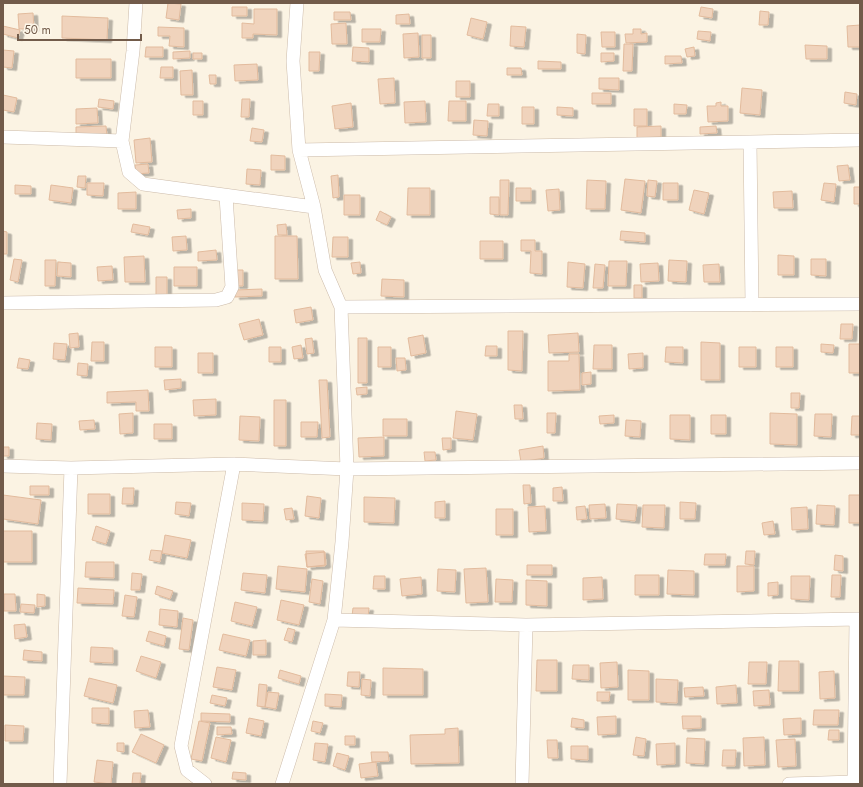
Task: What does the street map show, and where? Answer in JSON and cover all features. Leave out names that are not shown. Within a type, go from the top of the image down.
[{"type":"street","points":[[136,3],[133,51],[122,141],[129,172],[143,184],[314,207]]},
{"type":"street","points":[[282,784],[334,620],[342,542],[347,470],[341,307],[325,270],[314,207],[298,150],[293,61],[297,3]]},
{"type":"street","points":[[3,137],[122,141]]},
{"type":"street","points":[[298,150],[647,145],[860,140]]},
{"type":"street","points":[[750,142],[752,305]]},
{"type":"street","points":[[3,303],[216,300],[227,297],[232,287],[226,196]]},
{"type":"street","points":[[341,307],[860,304]]},
{"type":"street","points":[[3,466],[71,468],[234,464],[347,470],[860,463]]},
{"type":"street","points":[[205,784],[187,770],[181,746],[234,464]]},
{"type":"street","points":[[60,784],[71,468]]},
{"type":"street","points":[[334,620],[526,625],[858,620],[854,783],[789,784]]},
{"type":"street","points":[[522,784],[526,625]]},
{"type":"building","points":[[168,3],[181,4],[179,20],[166,18]]},
{"type":"building","points":[[232,7],[247,7],[247,16],[232,16]]},
{"type":"building","points":[[701,7],[713,9],[712,18],[699,16]]},
{"type":"building","points":[[254,9],[277,9],[277,35],[253,34],[253,38],[242,38],[242,23],[254,24]]},
{"type":"building","points":[[760,11],[769,12],[768,25],[759,25]]},
{"type":"building","points":[[334,12],[350,12],[351,20],[334,20]]},
{"type":"building","points":[[33,13],[34,29],[19,29],[18,14]]},
{"type":"building","points":[[409,14],[410,24],[396,24],[396,15]]},
{"type":"building","points":[[62,16],[108,18],[107,40],[62,38]]},
{"type":"building","points":[[471,18],[487,22],[483,39],[467,35]]},
{"type":"building","points":[[346,23],[347,44],[332,44],[331,24]]},
{"type":"building","points":[[860,25],[860,47],[848,47],[847,26]]},
{"type":"building","points":[[3,26],[20,30],[18,38],[3,34]]},
{"type":"building","points":[[511,26],[526,27],[524,47],[510,46]]},
{"type":"building","points":[[158,27],[184,28],[184,47],[169,46],[170,36],[158,36]]},
{"type":"building","points":[[362,29],[381,29],[380,42],[362,42]]},
{"type":"building","points":[[633,29],[641,29],[641,34],[647,33],[647,42],[626,43],[625,34],[633,34]]},
{"type":"building","points":[[698,31],[711,32],[710,41],[697,39]]},
{"type":"building","points":[[601,32],[615,32],[615,47],[602,47]]},
{"type":"building","points":[[418,33],[419,57],[404,58],[403,34]]},
{"type":"building","points":[[577,34],[586,35],[585,54],[577,53]]},
{"type":"building","points":[[422,35],[431,35],[431,58],[422,58]]},
{"type":"building","points":[[624,44],[633,44],[632,71],[623,71]]},
{"type":"building","points":[[805,45],[827,46],[827,59],[806,59]]},
{"type":"building","points":[[146,47],[163,47],[163,57],[145,57]]},
{"type":"building","points":[[353,47],[369,48],[369,62],[352,61]]},
{"type":"building","points":[[694,47],[695,56],[687,57],[685,49]]},
{"type":"building","points":[[3,50],[14,51],[12,68],[3,67]]},
{"type":"building","points":[[190,51],[190,58],[173,59],[173,52]]},
{"type":"building","points":[[309,52],[320,52],[319,71],[309,71]]},
{"type":"building","points":[[193,53],[202,53],[202,59],[193,59]]},
{"type":"building","points":[[601,53],[614,53],[614,61],[601,62]]},
{"type":"building","points":[[665,56],[681,56],[682,63],[665,64]]},
{"type":"building","points":[[76,59],[111,59],[111,78],[76,78]]},
{"type":"building","points":[[538,61],[561,62],[561,69],[538,69]]},
{"type":"building","points":[[257,64],[258,80],[235,81],[234,65]]},
{"type":"building","points":[[161,67],[173,67],[173,78],[160,78]]},
{"type":"building","points":[[507,68],[521,68],[522,75],[507,75]]},
{"type":"building","points":[[192,70],[193,95],[181,95],[180,71]]},
{"type":"building","points":[[209,75],[216,75],[216,84],[210,84]]},
{"type":"building","points":[[394,78],[395,103],[380,104],[378,79]]},
{"type":"building","points":[[599,78],[619,78],[619,90],[599,89]]},
{"type":"building","points":[[456,81],[470,81],[470,97],[456,97]]},
{"type":"building","points":[[742,88],[762,90],[760,115],[740,113]]},
{"type":"building","points":[[845,92],[857,94],[856,105],[844,103]]},
{"type":"building","points":[[592,93],[611,93],[611,104],[592,104]]},
{"type":"building","points":[[3,95],[17,98],[14,112],[3,110]]},
{"type":"building","points":[[99,99],[114,101],[113,109],[98,107]]},
{"type":"building","points":[[242,99],[250,99],[249,117],[241,117]]},
{"type":"building","points":[[193,101],[203,101],[203,115],[193,115]]},
{"type":"building","points":[[425,101],[426,122],[405,123],[404,102]]},
{"type":"building","points":[[449,101],[466,101],[466,121],[448,121]]},
{"type":"building","points":[[721,102],[721,106],[728,106],[728,121],[708,122],[707,106],[716,106],[716,103]]},
{"type":"building","points":[[351,103],[353,127],[335,129],[332,106]]},
{"type":"building","points":[[488,104],[499,104],[499,116],[487,116]]},
{"type":"building","points":[[674,104],[687,105],[686,114],[674,114]]},
{"type":"building","points":[[522,107],[534,107],[534,124],[522,124]]},
{"type":"building","points":[[557,107],[573,108],[573,116],[557,115]]},
{"type":"building","points":[[97,108],[98,123],[76,124],[76,109]]},
{"type":"building","points":[[634,109],[647,109],[647,126],[634,126]]},
{"type":"building","points":[[474,120],[488,121],[487,136],[473,135]]},
{"type":"building","points":[[106,126],[107,136],[76,137],[76,127]]},
{"type":"building","points":[[661,126],[661,137],[637,138],[637,127]]},
{"type":"building","points":[[716,126],[717,133],[700,134],[700,127]]},
{"type":"building","points":[[252,128],[264,130],[262,142],[250,141]]},
{"type":"building","points":[[150,138],[152,162],[136,163],[134,140]]},
{"type":"building","points":[[271,155],[285,156],[285,170],[271,170]]},
{"type":"building","points":[[148,164],[149,173],[136,174],[135,165]]},
{"type":"building","points":[[848,165],[850,180],[839,181],[837,166]]},
{"type":"building","points":[[247,169],[261,170],[260,185],[246,184]]},
{"type":"building","points":[[338,175],[339,197],[333,198],[331,176]]},
{"type":"building","points":[[78,176],[86,176],[85,188],[77,187]]},
{"type":"building","points":[[625,179],[645,181],[641,213],[621,210]]},
{"type":"building","points":[[500,180],[509,180],[508,215],[500,215]]},
{"type":"building","points":[[587,180],[606,181],[605,209],[586,209]]},
{"type":"building","points":[[648,180],[657,181],[655,197],[647,196]]},
{"type":"building","points":[[87,183],[104,183],[103,196],[87,195]]},
{"type":"building","points":[[663,183],[678,183],[678,200],[663,200]]},
{"type":"building","points":[[824,183],[836,184],[834,202],[821,200]]},
{"type":"building","points":[[15,185],[31,186],[31,194],[15,194]]},
{"type":"building","points":[[51,185],[73,188],[71,203],[49,200]]},
{"type":"building","points":[[854,187],[860,187],[860,204],[854,204]]},
{"type":"building","points":[[408,188],[430,188],[430,215],[407,215]]},
{"type":"building","points":[[516,188],[531,188],[531,201],[516,201]]},
{"type":"building","points":[[559,189],[560,210],[548,211],[546,190]]},
{"type":"building","points":[[694,190],[709,193],[704,214],[689,210]]},
{"type":"building","points":[[792,191],[793,208],[774,208],[773,192]]},
{"type":"building","points":[[136,192],[136,209],[118,209],[118,193]]},
{"type":"building","points":[[344,195],[360,195],[360,215],[344,215]]},
{"type":"building","points":[[490,197],[499,197],[499,215],[490,214]]},
{"type":"building","points":[[191,209],[191,218],[178,219],[177,210]]},
{"type":"building","points":[[380,211],[391,217],[387,225],[376,220]]},
{"type":"building","points":[[133,224],[150,227],[148,235],[131,232]]},
{"type":"building","points":[[286,224],[287,235],[278,235],[277,225]]},
{"type":"building","points":[[3,231],[7,232],[7,254],[3,254]]},
{"type":"building","points":[[621,231],[645,233],[645,242],[620,240]]},
{"type":"building","points":[[186,236],[187,250],[173,251],[172,237]]},
{"type":"building","points":[[275,236],[297,236],[298,279],[275,279]]},
{"type":"building","points":[[333,237],[348,237],[348,257],[332,257]]},
{"type":"building","points":[[521,240],[535,240],[535,251],[542,251],[542,274],[530,273],[531,251],[521,251]]},
{"type":"building","points":[[480,241],[503,241],[503,259],[480,259]]},
{"type":"building","points":[[216,250],[217,260],[198,261],[198,252]]},
{"type":"building","points":[[778,255],[794,256],[794,275],[778,275]]},
{"type":"building","points":[[144,256],[145,282],[125,282],[124,257]]},
{"type":"building","points":[[14,259],[22,260],[18,282],[10,280]]},
{"type":"building","points":[[811,259],[826,259],[826,276],[811,275]]},
{"type":"building","points":[[45,260],[56,260],[55,286],[45,286]]},
{"type":"building","points":[[669,260],[687,261],[686,282],[668,281]]},
{"type":"building","points":[[609,261],[627,261],[626,286],[608,286]]},
{"type":"building","points":[[58,262],[71,263],[71,277],[57,276]]},
{"type":"building","points":[[360,262],[361,273],[353,274],[351,263]]},
{"type":"building","points":[[568,262],[585,264],[583,288],[567,287]]},
{"type":"building","points":[[658,263],[659,281],[641,282],[640,264]]},
{"type":"building","points":[[595,264],[605,265],[603,288],[593,288]]},
{"type":"building","points":[[719,264],[720,282],[704,282],[703,265]]},
{"type":"building","points":[[112,266],[113,280],[98,281],[97,267]]},
{"type":"building","points":[[174,267],[197,267],[197,286],[174,286]]},
{"type":"building","points":[[236,270],[243,270],[243,286],[235,286]]},
{"type":"building","points":[[156,277],[167,277],[167,299],[156,299]]},
{"type":"building","points":[[382,279],[404,280],[404,297],[381,296]]},
{"type":"building","points":[[634,285],[642,285],[642,298],[634,298]]},
{"type":"building","points":[[262,289],[262,296],[235,297],[235,290]]},
{"type":"building","points":[[311,307],[313,320],[296,323],[294,310]]},
{"type":"building","points":[[259,319],[263,335],[244,340],[239,324]]},
{"type":"building","points":[[841,324],[853,324],[852,339],[840,339]]},
{"type":"building","points":[[508,331],[523,331],[522,371],[508,370]]},
{"type":"building","points":[[78,333],[79,347],[70,348],[69,334]]},
{"type":"building","points":[[578,333],[579,352],[549,353],[548,335]]},
{"type":"building","points":[[423,335],[426,353],[411,356],[408,338]]},
{"type":"building","points":[[312,338],[314,353],[307,354],[305,339]]},
{"type":"building","points":[[358,338],[367,338],[367,383],[358,383]]},
{"type":"building","points":[[92,342],[104,342],[104,361],[91,361]]},
{"type":"building","points":[[701,342],[720,343],[720,380],[701,380]]},
{"type":"building","points":[[54,343],[67,344],[65,360],[53,359]]},
{"type":"building","points":[[821,344],[834,345],[833,353],[821,352]]},
{"type":"building","points":[[849,344],[860,344],[860,373],[849,373]]},
{"type":"building","points":[[301,345],[303,358],[294,359],[292,347]]},
{"type":"building","points":[[594,345],[612,345],[612,369],[593,369]]},
{"type":"building","points":[[486,346],[497,346],[497,356],[485,356]]},
{"type":"building","points":[[155,347],[172,347],[172,367],[155,367]]},
{"type":"building","points":[[269,347],[281,347],[281,362],[269,362]]},
{"type":"building","points":[[378,347],[391,347],[391,367],[378,367]]},
{"type":"building","points":[[666,347],[683,347],[683,363],[665,362]]},
{"type":"building","points":[[739,347],[756,347],[756,367],[739,367]]},
{"type":"building","points":[[776,347],[793,347],[793,367],[776,367]]},
{"type":"building","points":[[198,353],[213,353],[213,373],[198,373]]},
{"type":"building","points":[[643,353],[643,368],[629,369],[628,354]]},
{"type":"building","points":[[569,354],[579,354],[580,390],[548,391],[548,361],[569,361]]},
{"type":"building","points":[[19,358],[30,360],[28,369],[17,368]]},
{"type":"building","points":[[396,358],[405,358],[406,370],[397,371]]},
{"type":"building","points":[[78,363],[88,364],[87,376],[77,375]]},
{"type":"building","points":[[591,372],[591,384],[582,385],[582,373]]},
{"type":"building","points":[[181,379],[181,388],[165,390],[164,380]]},
{"type":"building","points":[[319,380],[327,380],[330,437],[322,438]]},
{"type":"building","points":[[367,387],[367,394],[357,395],[356,388]]},
{"type":"building","points":[[148,390],[149,411],[136,411],[136,402],[107,403],[107,392]]},
{"type":"building","points":[[791,393],[800,393],[799,408],[791,408]]},
{"type":"building","points":[[216,399],[216,415],[194,416],[193,400]]},
{"type":"building","points":[[274,400],[286,400],[286,446],[274,446]]},
{"type":"building","points":[[514,405],[522,405],[523,419],[515,419]]},
{"type":"building","points":[[456,411],[477,414],[473,440],[453,438]]},
{"type":"building","points":[[133,413],[133,433],[120,434],[119,414]]},
{"type":"building","points":[[547,413],[556,413],[555,433],[547,433]]},
{"type":"building","points":[[770,413],[797,414],[797,445],[770,444]]},
{"type":"building","points":[[815,414],[832,414],[831,437],[814,436]]},
{"type":"building","points":[[614,415],[614,423],[600,424],[599,416]]},
{"type":"building","points":[[670,415],[690,415],[690,440],[670,439]]},
{"type":"building","points":[[711,415],[726,415],[726,434],[711,434]]},
{"type":"building","points":[[240,416],[260,417],[259,441],[239,440]]},
{"type":"building","points":[[852,416],[860,416],[860,435],[851,435]]},
{"type":"building","points":[[383,419],[407,419],[407,436],[383,436]]},
{"type":"building","points":[[94,420],[95,429],[80,430],[79,421]]},
{"type":"building","points":[[626,420],[641,421],[640,437],[625,436]]},
{"type":"building","points":[[301,422],[318,422],[317,437],[301,437]]},
{"type":"building","points":[[37,423],[52,424],[51,440],[36,439]]},
{"type":"building","points":[[154,424],[172,424],[172,439],[154,439]]},
{"type":"building","points":[[384,437],[384,456],[359,457],[358,438]]},
{"type":"building","points":[[442,438],[451,438],[451,449],[443,450]]},
{"type":"building","points":[[543,446],[544,458],[521,462],[519,450]]},
{"type":"building","points":[[3,447],[9,447],[9,456],[3,456]]},
{"type":"building","points":[[424,452],[435,452],[436,460],[425,461]]},
{"type":"building","points":[[523,485],[530,485],[531,503],[524,504]]},
{"type":"building","points":[[30,486],[49,486],[49,495],[30,495]]},
{"type":"building","points":[[562,487],[563,501],[553,501],[553,488]]},
{"type":"building","points":[[123,488],[134,488],[133,504],[122,504]]},
{"type":"building","points":[[88,494],[110,494],[110,514],[88,514]]},
{"type":"building","points":[[3,495],[41,500],[38,524],[3,519]]},
{"type":"building","points":[[849,495],[860,495],[860,523],[849,523]]},
{"type":"building","points":[[307,496],[321,498],[319,518],[305,516]]},
{"type":"building","points":[[364,497],[395,498],[394,523],[364,522]]},
{"type":"building","points":[[445,501],[445,518],[435,518],[435,502]]},
{"type":"building","points":[[176,502],[191,503],[189,516],[175,514]]},
{"type":"building","points":[[680,502],[696,503],[695,519],[680,519]]},
{"type":"building","points":[[242,503],[264,504],[263,521],[242,520]]},
{"type":"building","points":[[605,504],[606,518],[590,519],[589,505]]},
{"type":"building","points":[[617,504],[637,505],[635,521],[616,519]]},
{"type":"building","points":[[643,505],[665,505],[664,528],[642,527]]},
{"type":"building","points":[[817,505],[835,506],[834,525],[816,524]]},
{"type":"building","points":[[545,506],[546,531],[529,532],[528,507]]},
{"type":"building","points":[[585,506],[587,519],[577,520],[576,507]]},
{"type":"building","points":[[807,507],[808,529],[792,530],[791,508]]},
{"type":"building","points":[[292,508],[294,519],[286,520],[284,509]]},
{"type":"building","points":[[496,509],[513,509],[513,535],[496,535]]},
{"type":"building","points":[[773,521],[775,534],[764,535],[762,523]]},
{"type":"building","points":[[96,526],[110,531],[106,544],[92,540]]},
{"type":"building","points":[[3,531],[32,531],[32,562],[3,562]]},
{"type":"building","points":[[165,535],[191,540],[187,558],[162,553]]},
{"type":"building","points":[[151,550],[162,551],[160,562],[149,560]]},
{"type":"building","points":[[306,551],[324,551],[325,566],[307,567]]},
{"type":"building","points":[[746,551],[755,551],[754,565],[745,564]]},
{"type":"building","points":[[325,552],[326,565],[307,567],[305,554]]},
{"type":"building","points":[[705,554],[726,554],[725,565],[704,565]]},
{"type":"building","points":[[835,555],[843,556],[843,571],[834,570]]},
{"type":"building","points":[[86,562],[114,562],[114,578],[85,577]]},
{"type":"building","points":[[527,565],[552,565],[552,575],[527,575]]},
{"type":"building","points":[[278,566],[307,569],[305,592],[276,589]]},
{"type":"building","points":[[737,566],[754,566],[754,591],[737,592]]},
{"type":"building","points":[[486,568],[488,602],[466,603],[464,569]]},
{"type":"building","points":[[438,569],[456,570],[455,592],[437,591]]},
{"type":"building","points":[[668,570],[694,571],[694,595],[667,594]]},
{"type":"building","points":[[132,573],[142,574],[140,590],[131,590]]},
{"type":"building","points":[[243,573],[267,575],[265,593],[241,590]]},
{"type":"building","points":[[635,575],[659,575],[659,595],[635,595]]},
{"type":"building","points":[[832,575],[841,575],[840,597],[831,597]]},
{"type":"building","points":[[374,576],[385,576],[385,589],[373,589]]},
{"type":"building","points":[[791,576],[810,576],[809,600],[791,599]]},
{"type":"building","points":[[421,577],[422,594],[402,596],[400,579]]},
{"type":"building","points":[[602,577],[603,599],[583,600],[583,578]]},
{"type":"building","points":[[312,579],[323,581],[320,604],[309,602]]},
{"type":"building","points":[[496,579],[513,580],[512,602],[495,602]]},
{"type":"building","points":[[526,580],[547,581],[547,606],[526,605]]},
{"type":"building","points":[[778,582],[778,595],[768,596],[768,583]]},
{"type":"building","points":[[157,586],[173,591],[170,599],[155,594]]},
{"type":"building","points":[[78,588],[114,590],[113,604],[77,603]]},
{"type":"building","points":[[4,594],[15,594],[16,611],[4,611]]},
{"type":"building","points":[[37,594],[45,595],[45,606],[37,607]]},
{"type":"building","points":[[125,595],[137,597],[134,617],[122,616]]},
{"type":"building","points":[[281,600],[304,605],[299,625],[277,620]]},
{"type":"building","points":[[235,602],[257,607],[252,626],[231,621]]},
{"type":"building","points":[[21,604],[35,605],[34,613],[20,612]]},
{"type":"building","points":[[353,608],[369,608],[368,617],[352,616]]},
{"type":"building","points":[[160,609],[178,611],[177,627],[159,625]]},
{"type":"building","points":[[183,618],[193,620],[189,650],[179,649]]},
{"type":"building","points":[[25,624],[27,637],[15,639],[14,625]]},
{"type":"building","points":[[288,628],[295,630],[292,642],[284,640]]},
{"type":"building","points":[[149,631],[166,636],[164,646],[146,641]]},
{"type":"building","points":[[223,634],[250,640],[246,656],[219,650]]},
{"type":"building","points":[[266,640],[266,655],[253,655],[253,641]]},
{"type":"building","points":[[91,647],[113,648],[113,663],[90,662]]},
{"type":"building","points":[[24,650],[42,652],[42,661],[23,660]]},
{"type":"building","points":[[141,656],[161,662],[156,678],[136,671]]},
{"type":"building","points":[[537,660],[557,660],[557,691],[536,691]]},
{"type":"building","points":[[779,661],[799,661],[799,691],[778,691]]},
{"type":"building","points":[[617,662],[618,687],[601,688],[600,663]]},
{"type":"building","points":[[749,662],[767,662],[766,684],[748,684]]},
{"type":"building","points":[[573,665],[589,665],[589,680],[572,679]]},
{"type":"building","points":[[217,667],[236,670],[232,690],[213,687]]},
{"type":"building","points":[[383,668],[423,669],[423,695],[383,695]]},
{"type":"building","points":[[280,670],[301,676],[299,684],[278,678]]},
{"type":"building","points":[[628,670],[649,671],[649,700],[628,700]]},
{"type":"building","points":[[834,671],[835,698],[820,699],[819,672]]},
{"type":"building","points":[[348,672],[360,672],[359,687],[347,686]]},
{"type":"building","points":[[3,676],[25,677],[24,695],[3,695]]},
{"type":"building","points":[[89,678],[117,685],[113,703],[84,696]]},
{"type":"building","points":[[362,679],[371,680],[370,696],[361,695]]},
{"type":"building","points":[[656,679],[678,680],[677,703],[656,702]]},
{"type":"building","points":[[259,684],[267,685],[265,707],[257,706]]},
{"type":"building","points":[[736,685],[737,703],[717,704],[716,687]]},
{"type":"building","points":[[703,687],[704,696],[685,697],[684,688]]},
{"type":"building","points":[[769,690],[770,705],[754,706],[753,691]]},
{"type":"building","points":[[268,692],[279,693],[276,709],[265,707]]},
{"type":"building","points":[[597,692],[610,692],[609,701],[597,701]]},
{"type":"building","points":[[325,694],[342,695],[341,707],[325,706]]},
{"type":"building","points":[[212,695],[227,698],[225,706],[210,703]]},
{"type":"building","points":[[92,708],[109,708],[109,724],[92,723]]},
{"type":"building","points":[[148,710],[150,727],[135,728],[134,711]]},
{"type":"building","points":[[814,710],[839,710],[838,725],[813,725]]},
{"type":"building","points":[[201,713],[230,714],[230,722],[201,721]]},
{"type":"building","points":[[616,716],[616,734],[598,735],[597,717]]},
{"type":"building","points":[[682,716],[701,716],[701,728],[683,729]]},
{"type":"building","points":[[249,718],[264,721],[261,736],[246,733]]},
{"type":"building","points":[[572,718],[584,720],[584,728],[571,727]]},
{"type":"building","points":[[801,718],[801,734],[784,735],[783,719]]},
{"type":"building","points":[[199,721],[210,723],[202,761],[191,759]]},
{"type":"building","points":[[313,721],[323,723],[320,733],[311,731]]},
{"type":"building","points":[[5,725],[24,726],[23,741],[5,741]]},
{"type":"building","points":[[217,727],[231,727],[232,734],[217,735]]},
{"type":"building","points":[[458,728],[459,763],[411,764],[410,735],[445,734],[445,729]]},
{"type":"building","points":[[829,730],[839,730],[839,740],[828,740]]},
{"type":"building","points":[[141,734],[164,745],[156,763],[132,752]]},
{"type":"building","points":[[345,736],[355,736],[355,745],[345,745]]},
{"type":"building","points":[[216,737],[231,740],[226,762],[211,758]]},
{"type":"building","points":[[636,737],[646,739],[644,756],[633,755]]},
{"type":"building","points":[[764,737],[765,765],[744,766],[743,738]]},
{"type":"building","points":[[687,738],[705,739],[704,764],[686,763]]},
{"type":"building","points":[[795,739],[796,766],[778,767],[776,740]]},
{"type":"building","points":[[547,740],[557,740],[558,758],[548,758]]},
{"type":"building","points":[[117,743],[124,743],[124,752],[117,751]]},
{"type":"building","points":[[315,743],[328,744],[325,762],[313,760]]},
{"type":"building","points":[[675,743],[675,764],[657,765],[656,744]]},
{"type":"building","points":[[571,746],[588,746],[588,760],[571,759]]},
{"type":"building","points":[[723,750],[736,750],[735,766],[722,766]]},
{"type":"building","points":[[371,752],[388,752],[389,761],[372,762]]},
{"type":"building","points":[[337,753],[349,756],[345,770],[333,766]]},
{"type":"building","points":[[97,760],[113,762],[111,784],[94,782]]},
{"type":"building","points":[[376,762],[378,776],[361,778],[359,764]]},
{"type":"building","points":[[233,772],[246,773],[246,780],[232,779]]},
{"type":"building","points":[[133,773],[141,773],[140,784],[132,784]]}]
